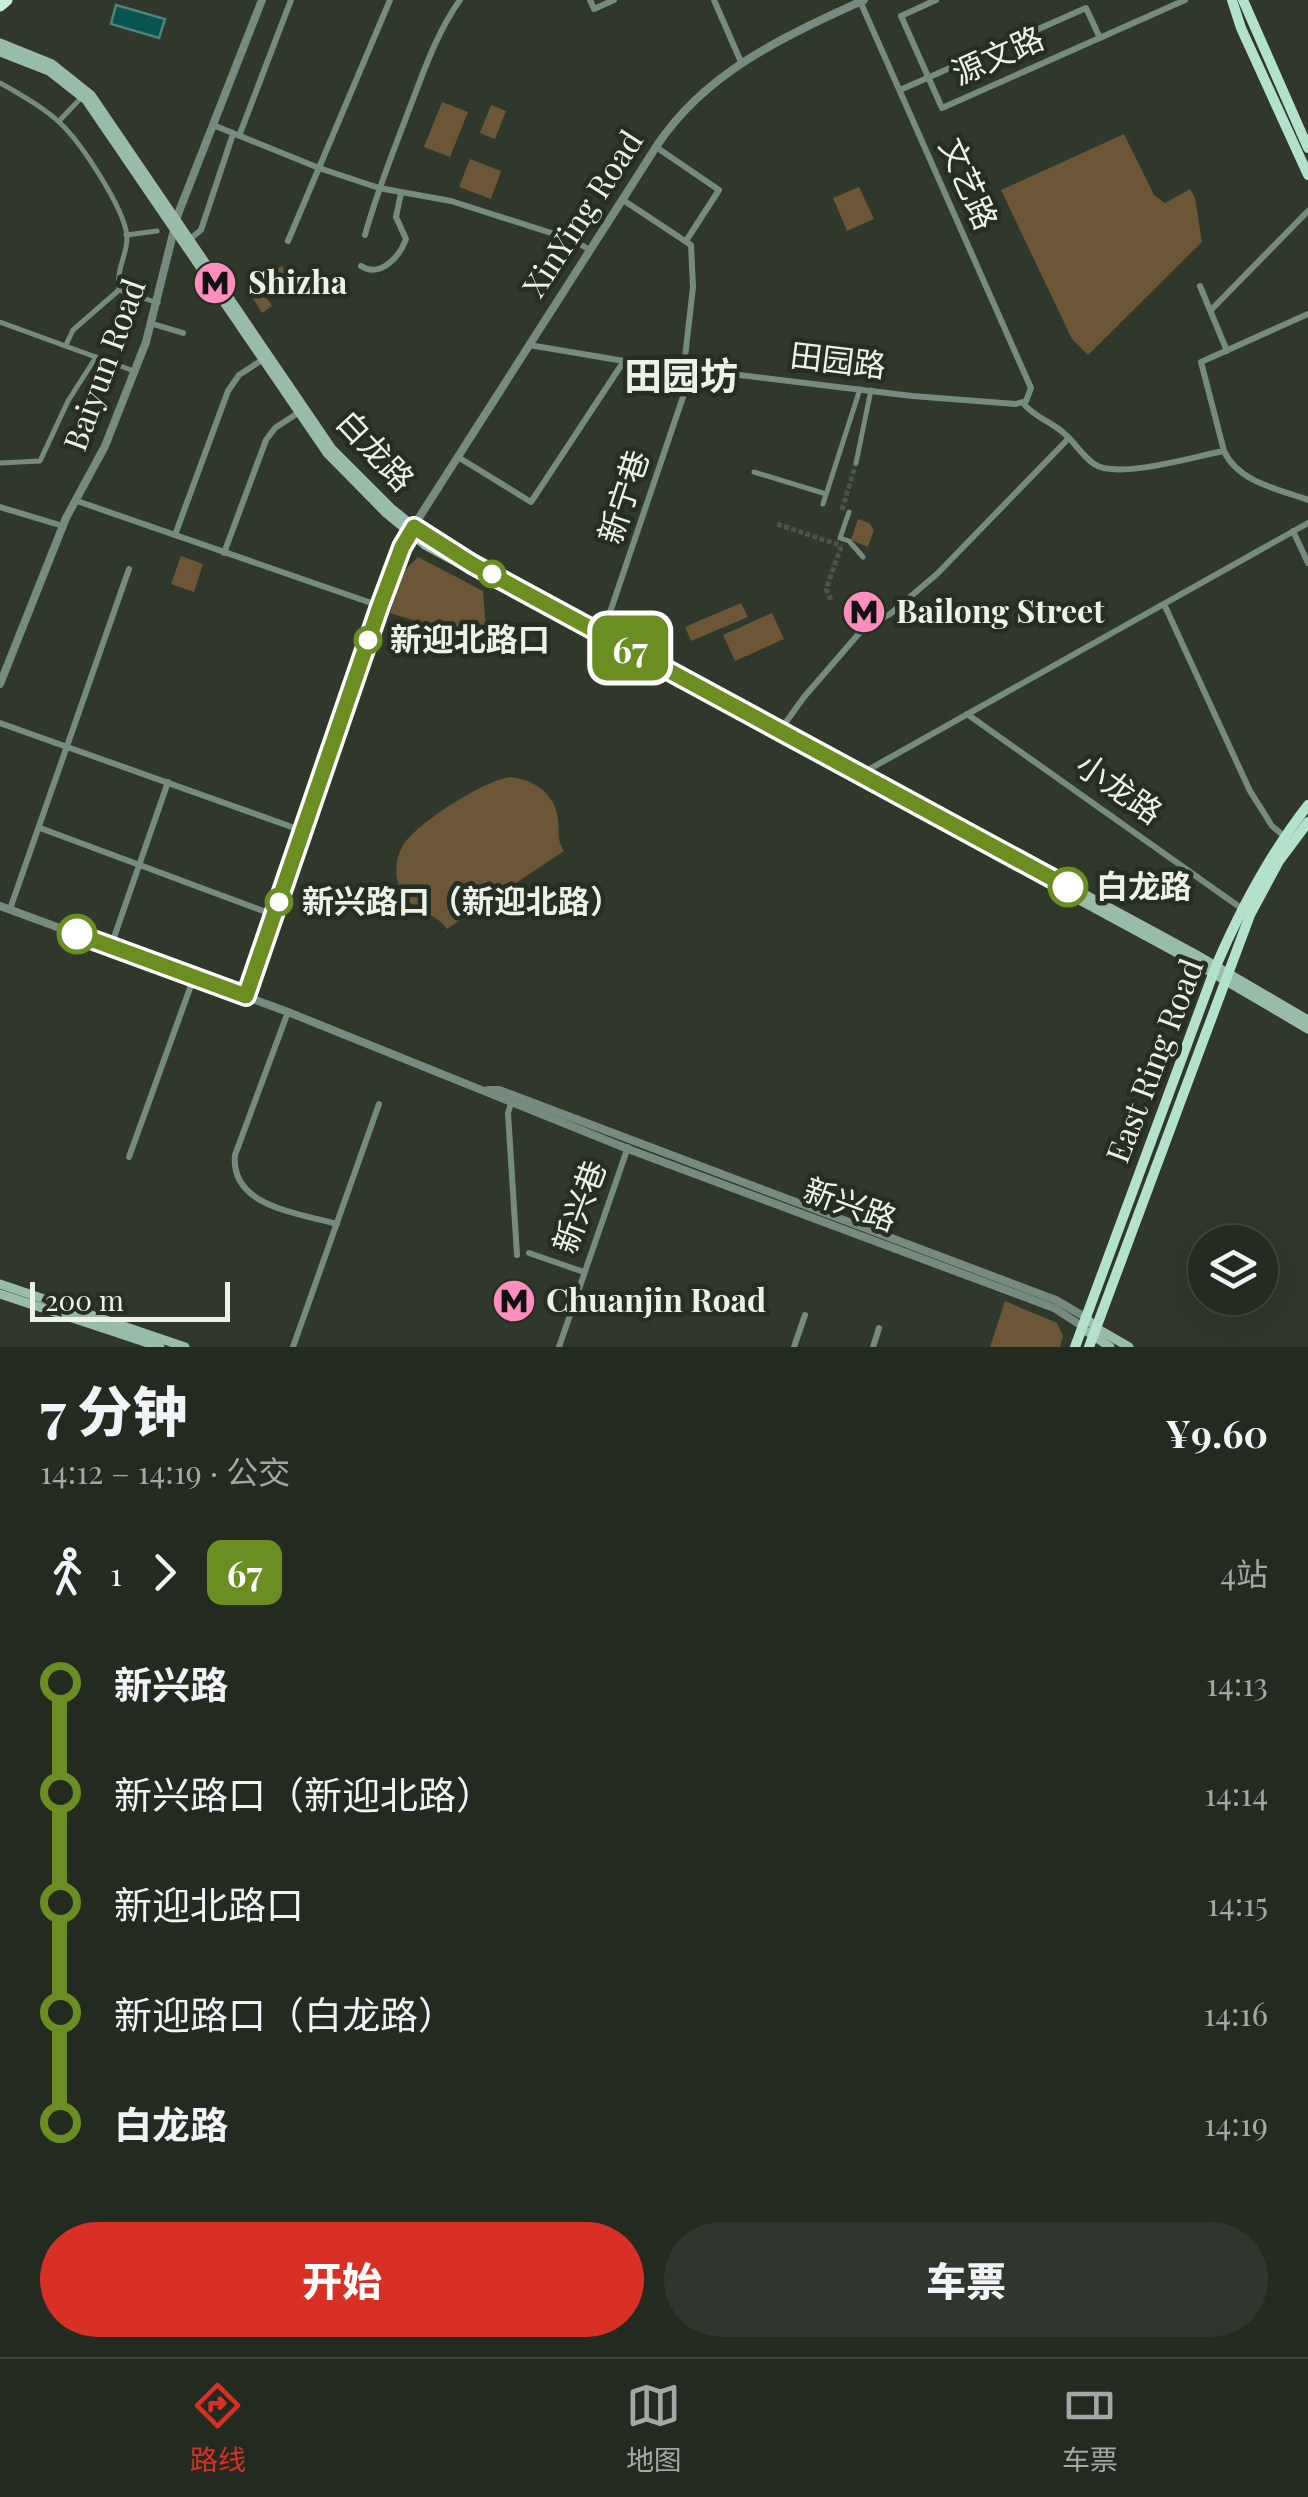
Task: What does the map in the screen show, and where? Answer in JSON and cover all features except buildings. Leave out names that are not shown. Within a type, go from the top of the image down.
[{"type":"highway","points":[[0,6],[7,0]]},
{"type":"main road","points":[[1242,1],[1308,148]]},
{"type":"main road","points":[[1242,1],[1241,28],[1308,174]]},
{"type":"main road","name":"白龙路","points":[[0,44],[52,64],[91,95],[298,412],[343,472],[411,530],[1308,1020]]},
{"type":"main road","name":"白龙路","points":[[0,52],[49,71],[82,97],[190,238],[332,449],[411,530]]},
{"type":"main road","name":"白龙路","points":[[601,637],[781,730],[857,776]]},
{"type":"main road","name":"East Ring Road","points":[[1093,1337],[1241,908],[1284,836],[1308,805]]},
{"type":"main road","name":"East Ring Road","points":[[1075,1347],[1220,972],[1266,882],[1308,822]]},
{"type":"main road","name":"白龙路","points":[[1220,972],[1308,1029]]},
{"type":"main road","points":[[0,1284],[186,1347]]},
{"type":"main road","points":[[0,1294],[160,1347]]},
{"type":"main road","points":[[1084,1322],[1093,1337],[1110,1347]]},
{"type":"main road","points":[[1093,1337],[1130,1347]]},
{"type":"street","name":"Baiyun Road","points":[[0,684],[62,526],[104,446],[153,324],[176,224],[262,0]]},
{"type":"street","points":[[190,238],[201,230],[291,0]]},
{"type":"street","points":[[288,241],[390,0]]},
{"type":"street","points":[[365,235],[428,62],[460,0]]},
{"type":"street","points":[[590,0],[594,9],[614,0]]},
{"type":"street","points":[[714,0],[741,62]]},
{"type":"street","points":[[928,78],[901,16],[936,0]]},
{"type":"street","name":"源文路","points":[[928,78],[942,108],[1185,0]]},
{"type":"street","name":"XinYing Road","points":[[411,530],[656,148],[698,96],[741,62],[861,1]]},
{"type":"street","name":"文艺路","points":[[861,1],[1031,388],[1023,402]]},
{"type":"street","points":[[900,90],[1086,8],[1100,38]]},
{"type":"street","points":[[0,84],[59,122],[78,144],[114,202],[128,242],[117,271],[118,290]]},
{"type":"street","points":[[59,122],[82,97]]},
{"type":"street","points":[[213,126],[379,188],[451,201],[572,240],[590,250]]},
{"type":"street","points":[[623,200],[686,241],[720,190],[656,148]]},
{"type":"street","points":[[361,266],[379,271],[403,247],[406,239],[396,216],[401,193]]},
{"type":"street","points":[[1212,310],[1308,211]]},
{"type":"street","points":[[126,235],[157,231]]},
{"type":"street","name":"新宁巷","points":[[601,637],[680,406],[693,287],[692,245],[686,241]]},
{"type":"street","points":[[1200,286],[1228,350]]},
{"type":"street","points":[[118,290],[158,303]]},
{"type":"street","points":[[66,345],[73,330],[118,290]]},
{"type":"street","points":[[1308,314],[1202,362],[1224,450],[1238,470],[1249,478],[1308,500]]},
{"type":"street","points":[[0,322],[134,371]]},
{"type":"street","points":[[153,324],[183,333]]},
{"type":"street","name":"田园路","points":[[528,345],[624,361],[860,389],[1023,402]]},
{"type":"street","points":[[0,463],[40,460],[68,401],[96,356]]},
{"type":"street","points":[[175,535],[228,391],[239,375],[262,360]]},
{"type":"street","points":[[458,457],[531,502],[624,361]]},
{"type":"street","points":[[823,504],[860,389]]},
{"type":"street","points":[[856,463],[871,390]]},
{"type":"street","points":[[1023,402],[1069,438],[1093,463],[1113,470],[1224,450]]},
{"type":"street","points":[[224,553],[266,440],[275,428],[298,412]]},
{"type":"street","points":[[781,730],[862,630],[890,614],[938,574],[1069,438]]},
{"type":"street","points":[[754,472],[826,494]]},
{"type":"street","points":[[77,501],[380,606]]},
{"type":"street","points":[[0,507],[62,526]]},
{"type":"street","points":[[848,512],[840,538],[849,541],[863,557]]},
{"type":"street","points":[[857,776],[1308,523]]},
{"type":"street","points":[[246,996],[380,606],[411,530]]},
{"type":"street","points":[[1292,532],[1308,563]]},
{"type":"street","points":[[5,907],[40,828],[129,569]]},
{"type":"street","points":[[1164,604],[1250,792],[1272,826],[1284,836]]},
{"type":"street","name":"小龙路","points":[[967,714],[1241,908]]},
{"type":"street","points":[[0,723],[303,832]]},
{"type":"street","points":[[111,946],[168,782]]},
{"type":"street","points":[[40,828],[274,915]]},
{"type":"street","name":"新兴路","points":[[5,907],[288,1012],[488,1090],[512,1103],[1084,1322]]},
{"type":"street","points":[[129,1157],[194,977]]},
{"type":"street","points":[[288,1012],[233,1170],[251,1196],[336,1224]]},
{"type":"street","name":"新兴路","points":[[488,1090],[499,1090],[629,1145]]},
{"type":"street","points":[[512,1103],[508,1114],[517,1256]]},
{"type":"street","points":[[293,1347],[379,1104]]},
{"type":"street","name":"新兴巷","points":[[559,1347],[629,1145]]},
{"type":"street","points":[[529,1253],[584,1272]]},
{"type":"street","points":[[794,1347],[805,1314]]},
{"type":"street","points":[[873,1347],[878,1328]]},
{"type":"shaded area","points":[[442,102],[468,112],[450,157],[424,147]]},
{"type":"shaded area","points":[[491,105],[506,111],[495,139],[480,133]]},
{"type":"shaded area","points":[[1124,134],[1154,195],[1165,203],[1190,189],[1202,242],[1088,355],[1072,339],[1001,190]]},
{"type":"shaded area","points":[[470,159],[501,171],[491,199],[459,187]]},
{"type":"shaded area","points":[[859,187],[874,219],[847,231],[833,198]]},
{"type":"shaded area","points":[[282,266],[290,279],[265,295],[272,306],[262,313],[251,295],[261,288],[257,281]]},
{"type":"shaded area","points":[[858,519],[874,530],[868,547],[851,540]]},
{"type":"shaded area","points":[[181,556],[203,564],[194,592],[171,584]]},
{"type":"shaded area","points":[[418,557],[483,591],[487,643],[390,613],[404,571]]},
{"type":"shaded area","points":[[741,603],[748,617],[691,641],[685,627]]},
{"type":"shaded area","points":[[772,613],[784,639],[735,661],[723,635]]},
{"type":"shaded area","points":[[511,777],[536,785],[553,802],[564,851],[447,929],[411,904],[401,891],[396,874],[402,847],[409,837],[452,804]]},
{"type":"shaded area","points":[[1005,1301],[1057,1323],[1063,1336],[1060,1347],[990,1347]]},
{"type":"water","points":[[116,5],[165,19],[159,38],[111,24]]},
{"type":"tunnel","points":[[842,510],[856,463]]},
{"type":"tunnel","points":[[777,524],[842,546]]},
{"type":"tunnel","points":[[831,600],[826,589],[841,547]]},
{"type":"bus line","name":"67","points":[[77,934],[246,996],[380,606],[402,547],[414,527],[472,564],[1068,887]]},
{"type":"place","name":"Shizha","points":[[215,283]]},
{"type":"place","name":"Bailong Street","points":[[864,612]]},
{"type":"place","name":"新迎北路口","points":[[368,640]]},
{"type":"place","name":"白龙路","points":[[1068,887]]},
{"type":"place","name":"新兴路口（新迎北路）","points":[[279,902]]},
{"type":"place","name":"Chuanjin Road","points":[[514,1301]]},
{"type":"district","name":"田园坊","points":[[681,377]]}]
